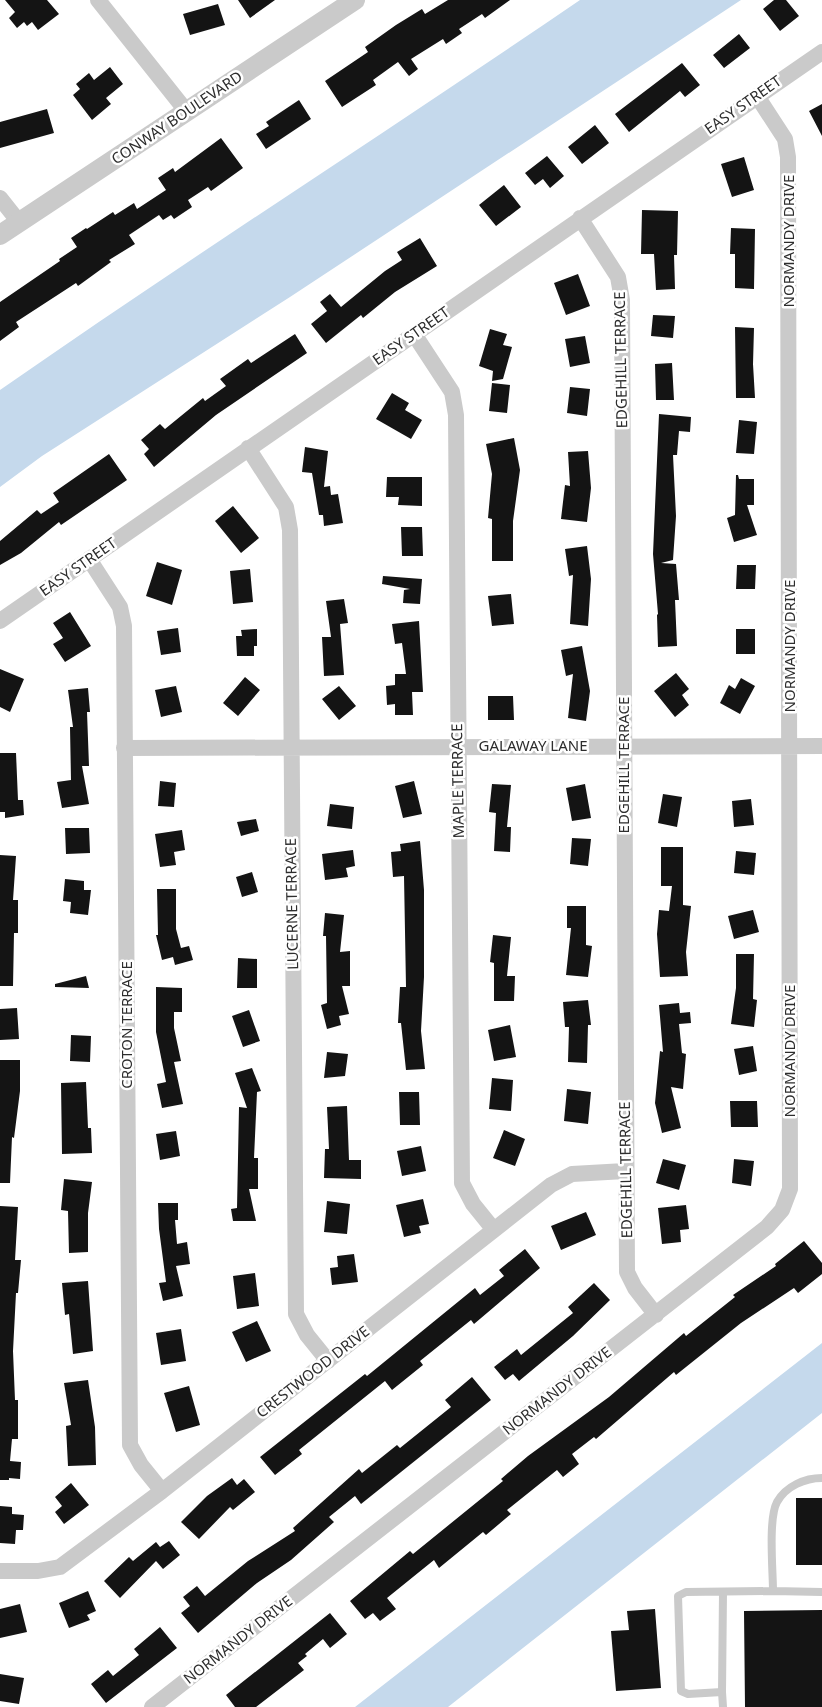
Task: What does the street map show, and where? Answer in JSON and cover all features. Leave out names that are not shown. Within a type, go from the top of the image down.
[{"type":"street","points":[[98,0],[187,112]]},
{"type":"street","name":"CONWAY BOULEVARD","points":[[0,235],[354,0]]},
{"type":"street","name":"EASY STREET","points":[[0,620],[822,52]]},
{"type":"street","name":"NORMANDY DRIVE","points":[[152,1707],[766,1227],[782,1210],[790,1189],[788,157],[785,139],[757,96]]},
{"type":"street","points":[[0,198],[20,222]]},
{"type":"street","name":"EDGEHILL TERRACE","points":[[580,218],[618,277],[622,300],[627,1272],[635,1288],[656,1314]]},
{"type":"street","name":"MAPLE TERRACE","points":[[414,334],[452,392],[456,415],[462,1184],[473,1204],[494,1230]]},
{"type":"street","name":"LUCERNE TERRACE","points":[[248,448],[286,507],[290,530],[296,1314],[307,1334],[328,1361]]},
{"type":"street","name":"CROTON TERRACE","points":[[89,559],[120,607],[124,626],[130,1445],[141,1465],[162,1491]]},
{"type":"street","name":"GALAWAY LANE","points":[[124,748],[822,746]]},
{"type":"street","name":"CRESTWOOD DRIVE","points":[[0,1571],[38,1571],[60,1567],[162,1491],[551,1185],[572,1174],[625,1171]]},
{"type":"lane","points":[[773,1591],[772,1521],[777,1502],[794,1484],[807,1478],[822,1478]]},
{"type":"lane","points":[[722,1692],[688,1694],[681,1691],[678,1596],[686,1592],[822,1592]]},
{"type":"lane","points":[[723,1592],[723,1707]]},
{"type":"water","points":[[580,0],[741,0],[290,297],[42,456],[0,487],[0,390],[144,291]]},
{"type":"water","points":[[822,1343],[822,1413],[448,1707],[355,1707]]},
{"type":"building","points":[[5,0],[47,0],[59,14],[38,30],[32,22],[27,26],[24,22],[17,28],[9,18],[15,12]]},
{"type":"building","points":[[238,0],[275,0],[250,18]]},
{"type":"building","points":[[448,0],[510,0],[485,18],[482,14],[459,29],[462,33],[446,44],[443,39],[411,59],[418,69],[409,76],[398,62],[373,80],[376,85],[342,107],[325,81],[368,52],[365,47],[396,25],[422,9],[425,14]]},
{"type":"building","points":[[774,0],[786,0],[799,16],[780,31],[763,9]]},
{"type":"building","points":[[218,4],[225,25],[190,35],[183,14]]},
{"type":"building","points":[[739,34],[750,48],[724,68],[713,55]]},
{"type":"building","points":[[682,63],[700,85],[685,97],[680,91],[629,132],[615,114]]},
{"type":"building","points":[[110,67],[123,84],[106,98],[111,104],[92,120],[73,95],[80,89],[76,84],[89,73],[94,80]]},
{"type":"building","points":[[299,100],[311,119],[266,149],[256,134],[269,126],[266,122]]},
{"type":"building","points":[[822,104],[822,136],[809,111]]},
{"type":"building","points":[[47,109],[54,133],[0,148],[0,122]]},
{"type":"building","points":[[595,125],[609,143],[582,164],[568,147]]},
{"type":"building","points":[[221,138],[243,168],[211,191],[208,187],[188,200],[192,207],[174,219],[171,215],[163,220],[159,215],[129,235],[135,244],[109,260],[111,262],[78,286],[76,283],[16,322],[19,327],[0,341],[0,302],[60,261],[59,259],[77,247],[71,238],[113,212],[115,215],[134,203],[137,209],[166,190],[158,178],[173,168],[175,172]]},
{"type":"building","points":[[547,156],[564,176],[550,188],[543,179],[535,185],[525,173]]},
{"type":"building","points":[[744,157],[754,190],[732,197],[721,164]]},
{"type":"building","points":[[504,185],[521,207],[496,226],[479,205]]},
{"type":"building","points":[[642,210],[678,211],[677,255],[674,255],[675,289],[656,290],[654,254],[641,254]]},
{"type":"building","points":[[731,228],[755,229],[754,289],[735,288],[735,254],[730,254]]},
{"type":"building","points":[[420,238],[437,266],[395,292],[363,318],[361,315],[326,343],[311,324],[327,311],[320,302],[330,294],[341,307],[385,271],[402,260],[397,252]]},
{"type":"building","points":[[578,274],[590,306],[566,315],[554,283]]},
{"type":"building","points":[[653,315],[675,316],[673,338],[651,336]]},
{"type":"building","points":[[735,327],[754,328],[753,364],[755,398],[736,398]]},
{"type":"building","points":[[490,329],[507,334],[503,345],[512,347],[503,379],[492,381],[493,371],[479,366]]},
{"type":"building","points":[[295,334],[307,353],[216,415],[154,467],[144,454],[149,449],[141,440],[160,424],[165,429],[203,398],[205,401],[226,386],[220,379],[248,359],[251,363]]},
{"type":"building","points":[[585,336],[590,363],[570,367],[565,339]]},
{"type":"building","points":[[672,363],[674,400],[656,400],[655,364]]},
{"type":"building","points":[[492,383],[510,385],[507,413],[489,411]]},
{"type":"building","points":[[570,387],[590,389],[587,416],[567,413]]},
{"type":"building","points":[[392,393],[409,403],[405,410],[422,420],[411,439],[376,419]]},
{"type":"building","points":[[659,414],[691,417],[690,432],[679,431],[677,455],[673,455],[676,516],[673,560],[661,563],[676,564],[679,600],[675,600],[677,646],[658,647],[658,614],[653,554]]},
{"type":"building","points":[[739,420],[757,422],[754,454],[736,453]]},
{"type":"building","points":[[514,438],[520,470],[513,521],[513,561],[492,561],[492,519],[488,518],[492,474],[486,444]]},
{"type":"building","points":[[305,447],[328,451],[324,487],[330,486],[331,495],[338,494],[343,523],[324,526],[323,515],[319,515],[312,473],[302,472]]},
{"type":"building","points":[[588,451],[591,488],[587,522],[561,519],[565,485],[570,486],[568,452]]},
{"type":"building","points":[[109,454],[127,480],[61,525],[59,522],[21,553],[0,565],[0,541],[37,510],[41,514],[59,502],[53,493]]},
{"type":"building","points":[[736,475],[738,475],[739,479],[754,479],[754,505],[747,505],[757,535],[734,542],[727,518],[735,515]]},
{"type":"building","points":[[387,477],[422,477],[422,506],[398,505],[399,497],[386,497]]},
{"type":"building","points":[[233,506],[259,538],[241,553],[215,521]]},
{"type":"building","points":[[401,527],[422,527],[423,556],[402,556]]},
{"type":"building","points":[[587,546],[591,579],[588,626],[570,624],[573,575],[569,576],[565,549]]},
{"type":"building","points":[[157,562],[182,570],[172,605],[146,596]]},
{"type":"building","points":[[737,565],[756,565],[755,589],[736,589]]},
{"type":"building","points":[[250,569],[253,602],[233,604],[230,571]]},
{"type":"building","points":[[383,576],[422,579],[420,604],[403,603],[404,590],[410,589],[382,584]]},
{"type":"building","points":[[511,594],[514,624],[492,626],[488,596]]},
{"type":"building","points":[[344,599],[348,623],[340,624],[344,675],[324,676],[322,637],[331,637],[326,601]]},
{"type":"building","points":[[70,612],[91,646],[65,662],[53,644],[63,638],[53,623]]},
{"type":"building","points":[[419,621],[423,692],[412,692],[413,715],[395,715],[395,704],[387,705],[386,686],[395,685],[395,674],[406,674],[402,643],[395,644],[392,624]]},
{"type":"building","points":[[178,628],[181,652],[161,655],[157,631]]},
{"type":"building","points":[[257,629],[257,646],[254,646],[254,656],[237,656],[236,636],[242,636],[241,630]]},
{"type":"building","points":[[736,629],[755,629],[755,654],[736,654]]},
{"type":"building","points":[[582,646],[590,691],[586,721],[568,718],[573,674],[566,676],[561,650]]},
{"type":"building","points":[[0,669],[24,679],[10,712],[0,707]]},
{"type":"building","points":[[676,673],[689,689],[682,695],[689,705],[675,717],[654,691]]},
{"type":"building","points":[[245,677],[260,690],[238,716],[223,703]]},
{"type":"building","points":[[741,678],[755,686],[740,714],[720,703],[729,685],[735,689]]},
{"type":"building","points":[[176,686],[182,712],[161,717],[155,690]]},
{"type":"building","points":[[339,686],[356,706],[339,720],[322,699]]},
{"type":"building","points":[[88,688],[90,712],[87,712],[89,766],[82,766],[89,804],[62,808],[57,782],[71,780],[70,727],[73,727],[68,690]]},
{"type":"building","points":[[488,696],[513,696],[514,720],[488,720]]},
{"type":"building","points":[[0,753],[16,753],[18,800],[23,800],[24,815],[5,818],[5,812],[0,812]]},
{"type":"building","points":[[160,781],[176,783],[174,807],[158,806]]},
{"type":"building","points":[[414,781],[422,814],[403,818],[395,786]]},
{"type":"building","points":[[492,784],[511,785],[507,827],[511,827],[510,852],[494,851],[496,813],[489,812]]},
{"type":"building","points":[[585,784],[591,818],[572,821],[566,788]]},
{"type":"building","points":[[663,794],[682,797],[677,827],[658,823]]},
{"type":"building","points":[[751,799],[754,825],[734,827],[732,801]]},
{"type":"building","points":[[330,804],[354,807],[352,829],[327,826]]},
{"type":"building","points":[[256,819],[259,831],[241,836],[237,822]]},
{"type":"building","points":[[65,828],[89,828],[90,853],[66,854]]},
{"type":"building","points":[[182,830],[185,850],[174,852],[176,865],[160,867],[155,834]]},
{"type":"building","points":[[572,838],[591,839],[588,866],[570,864]]},
{"type":"building","points":[[420,841],[424,890],[424,977],[421,1031],[425,1069],[406,1070],[401,1023],[398,1023],[400,987],[406,987],[404,876],[393,877],[391,852],[401,851],[400,844]]},
{"type":"building","points":[[661,847],[683,847],[683,905],[691,906],[686,952],[688,976],[660,977],[657,934],[659,910],[669,911],[672,886],[661,886]]},
{"type":"building","points":[[353,850],[355,866],[346,868],[348,877],[325,880],[322,854]]},
{"type":"building","points":[[736,851],[756,853],[754,875],[734,873]]},
{"type":"building","points":[[0,855],[16,856],[13,900],[18,900],[18,933],[14,933],[13,986],[0,986]]},
{"type":"building","points":[[252,872],[258,892],[242,897],[236,877]]},
{"type":"building","points":[[65,879],[84,881],[84,890],[91,890],[88,915],[70,913],[71,902],[63,901]]},
{"type":"building","points":[[157,889],[176,889],[176,929],[181,948],[189,946],[193,960],[175,965],[173,957],[162,960],[156,935],[158,935]]},
{"type":"building","points":[[567,906],[586,906],[586,945],[592,946],[588,977],[566,975],[571,928],[567,928]]},
{"type":"building","points":[[753,910],[759,932],[734,939],[728,916]]},
{"type":"building","points":[[325,913],[344,915],[340,952],[350,951],[350,986],[342,986],[349,1014],[339,1016],[341,1025],[327,1029],[321,1005],[327,1003],[326,936],[323,936]]},
{"type":"building","points":[[493,935],[511,937],[507,976],[515,976],[514,1001],[494,1001],[494,963],[490,962]]},
{"type":"building","points":[[736,954],[754,954],[753,999],[757,1000],[754,1027],[731,1024],[736,988]]},
{"type":"building","points":[[238,958],[257,959],[257,988],[237,988]]},
{"type":"building","points":[[86,976],[89,988],[55,987],[55,984]]},
{"type":"building","points":[[156,987],[182,988],[182,1012],[174,1012],[174,1028],[181,1061],[174,1062],[183,1104],[162,1108],[157,1084],[166,1082],[156,1032]]},
{"type":"building","points":[[588,1000],[591,1025],[588,1025],[587,1063],[568,1062],[569,1027],[565,1027],[563,1002]]},
{"type":"building","points":[[679,1003],[680,1013],[690,1012],[691,1023],[679,1024],[682,1053],[686,1054],[683,1089],[671,1087],[681,1128],[662,1133],[655,1103],[660,1051],[663,1052],[659,1005]]},
{"type":"building","points":[[17,1008],[19,1039],[0,1040],[0,1009]]},
{"type":"building","points":[[249,1010],[260,1041],[243,1047],[232,1016]]},
{"type":"building","points":[[510,1025],[516,1057],[494,1061],[488,1030]]},
{"type":"building","points":[[71,1035],[91,1036],[90,1062],[70,1061]]},
{"type":"building","points":[[753,1046],[757,1071],[739,1075],[734,1049]]},
{"type":"building","points":[[327,1052],[348,1054],[345,1076],[324,1078]]},
{"type":"building","points":[[0,1060],[20,1060],[20,1091],[14,1138],[12,1137],[10,1183],[0,1183]]},
{"type":"building","points":[[252,1068],[261,1091],[257,1092],[254,1158],[258,1158],[258,1189],[249,1189],[256,1221],[233,1221],[231,1209],[237,1208],[239,1107],[247,1108],[235,1073]]},
{"type":"building","points":[[492,1078],[513,1080],[511,1111],[489,1109]]},
{"type":"building","points":[[86,1082],[88,1128],[91,1128],[92,1153],[62,1154],[61,1083]]},
{"type":"building","points":[[567,1089],[591,1092],[588,1124],[564,1121]]},
{"type":"building","points":[[399,1092],[419,1092],[420,1125],[400,1125]]},
{"type":"building","points":[[730,1101],[757,1101],[758,1127],[731,1127]]},
{"type":"building","points":[[347,1106],[349,1160],[361,1160],[361,1179],[324,1178],[325,1149],[329,1149],[327,1107]]},
{"type":"building","points":[[504,1130],[525,1139],[515,1166],[493,1158]]},
{"type":"building","points":[[176,1131],[180,1156],[160,1160],[156,1134]]},
{"type":"building","points":[[421,1146],[426,1171],[402,1176],[397,1151]]},
{"type":"building","points":[[663,1159],[686,1165],[679,1190],[656,1183]]},
{"type":"building","points":[[734,1159],[754,1161],[751,1186],[732,1183]]},
{"type":"building","points":[[64,1179],[92,1182],[88,1213],[88,1252],[69,1253],[68,1211],[61,1210]]},
{"type":"building","points":[[423,1199],[429,1224],[419,1226],[421,1233],[404,1237],[396,1205]]},
{"type":"building","points":[[327,1201],[350,1204],[347,1234],[324,1232]]},
{"type":"building","points":[[158,1203],[178,1203],[178,1220],[175,1220],[177,1244],[187,1242],[190,1264],[176,1266],[183,1296],[163,1301],[159,1283],[166,1282],[159,1229]]},
{"type":"building","points":[[686,1205],[689,1229],[680,1230],[681,1242],[662,1244],[658,1208]]},
{"type":"building","points":[[0,1206],[18,1207],[15,1260],[21,1260],[18,1293],[16,1293],[13,1351],[15,1400],[18,1400],[18,1439],[12,1439],[10,1461],[21,1462],[20,1479],[9,1478],[9,1480],[0,1480]]},
{"type":"building","points":[[586,1212],[596,1235],[561,1250],[551,1226]]},
{"type":"building","points":[[804,1241],[822,1263],[822,1274],[798,1293],[794,1288],[741,1323],[676,1375],[674,1372],[596,1439],[594,1437],[572,1454],[579,1464],[563,1477],[557,1470],[507,1510],[511,1514],[486,1535],[483,1532],[439,1568],[434,1560],[387,1598],[396,1609],[380,1621],[373,1613],[365,1619],[350,1601],[410,1551],[413,1554],[503,1481],[501,1479],[528,1456],[609,1397],[684,1333],[686,1336],[735,1297],[733,1295],[776,1266],[775,1264]]},
{"type":"building","points":[[525,1249],[540,1268],[474,1324],[471,1320],[420,1361],[423,1365],[392,1390],[385,1381],[299,1450],[302,1454],[275,1475],[260,1457],[365,1374],[367,1376],[475,1288],[480,1295],[504,1276],[499,1270]]},
{"type":"building","points":[[354,1254],[358,1282],[332,1285],[330,1268],[338,1267],[337,1256]]},
{"type":"building","points":[[255,1273],[259,1306],[237,1309],[233,1276]]},
{"type":"building","points":[[88,1281],[93,1351],[73,1354],[69,1314],[65,1315],[62,1283]]},
{"type":"building","points":[[594,1283],[610,1300],[573,1336],[519,1381],[513,1374],[505,1380],[494,1367],[517,1349],[521,1355],[573,1313],[568,1307]]},
{"type":"building","points":[[257,1321],[271,1351],[246,1362],[232,1332]]},
{"type":"building","points":[[181,1329],[186,1361],[161,1365],[156,1333]]},
{"type":"building","points":[[472,1377],[491,1400],[361,1504],[355,1496],[329,1517],[334,1522],[291,1560],[257,1583],[198,1633],[181,1613],[190,1606],[183,1597],[197,1586],[205,1596],[248,1561],[295,1531],[293,1528],[359,1469],[362,1473],[397,1445],[400,1448],[451,1407],[445,1400]]},
{"type":"building","points":[[88,1380],[95,1427],[96,1465],[68,1466],[66,1426],[71,1425],[64,1383]]},
{"type":"building","points":[[189,1386],[200,1425],[176,1432],[164,1393]]},
{"type":"building","points":[[232,1478],[237,1485],[244,1479],[255,1492],[233,1510],[230,1507],[199,1539],[181,1522],[207,1496]]},
{"type":"building","points":[[71,1483],[89,1505],[64,1524],[55,1512],[62,1506],[55,1497]]},
{"type":"building","points":[[796,1498],[822,1498],[822,1565],[796,1565]]},
{"type":"building","points":[[0,1506],[12,1507],[12,1514],[24,1515],[23,1530],[16,1530],[15,1544],[0,1543]]},
{"type":"building","points":[[169,1541],[180,1555],[163,1569],[156,1561],[120,1598],[104,1581],[129,1557],[133,1561],[156,1542],[160,1547]]},
{"type":"building","points":[[88,1591],[96,1611],[87,1615],[90,1620],[69,1628],[59,1603]]},
{"type":"building","points":[[20,1604],[27,1632],[0,1638],[0,1609]]},
{"type":"building","points":[[655,1609],[661,1688],[616,1691],[611,1631],[629,1630],[627,1611]]},
{"type":"building","points":[[822,1610],[822,1707],[745,1707],[744,1611]]},
{"type":"building","points":[[330,1613],[347,1634],[330,1648],[323,1639],[305,1654],[307,1656],[298,1663],[304,1670],[256,1707],[235,1707],[226,1695]]},
{"type":"building","points":[[160,1627],[177,1648],[106,1703],[91,1684],[108,1670],[113,1676],[139,1655],[134,1649]]},
{"type":"building","points":[[0,1674],[24,1678],[19,1704],[0,1701]]}]
